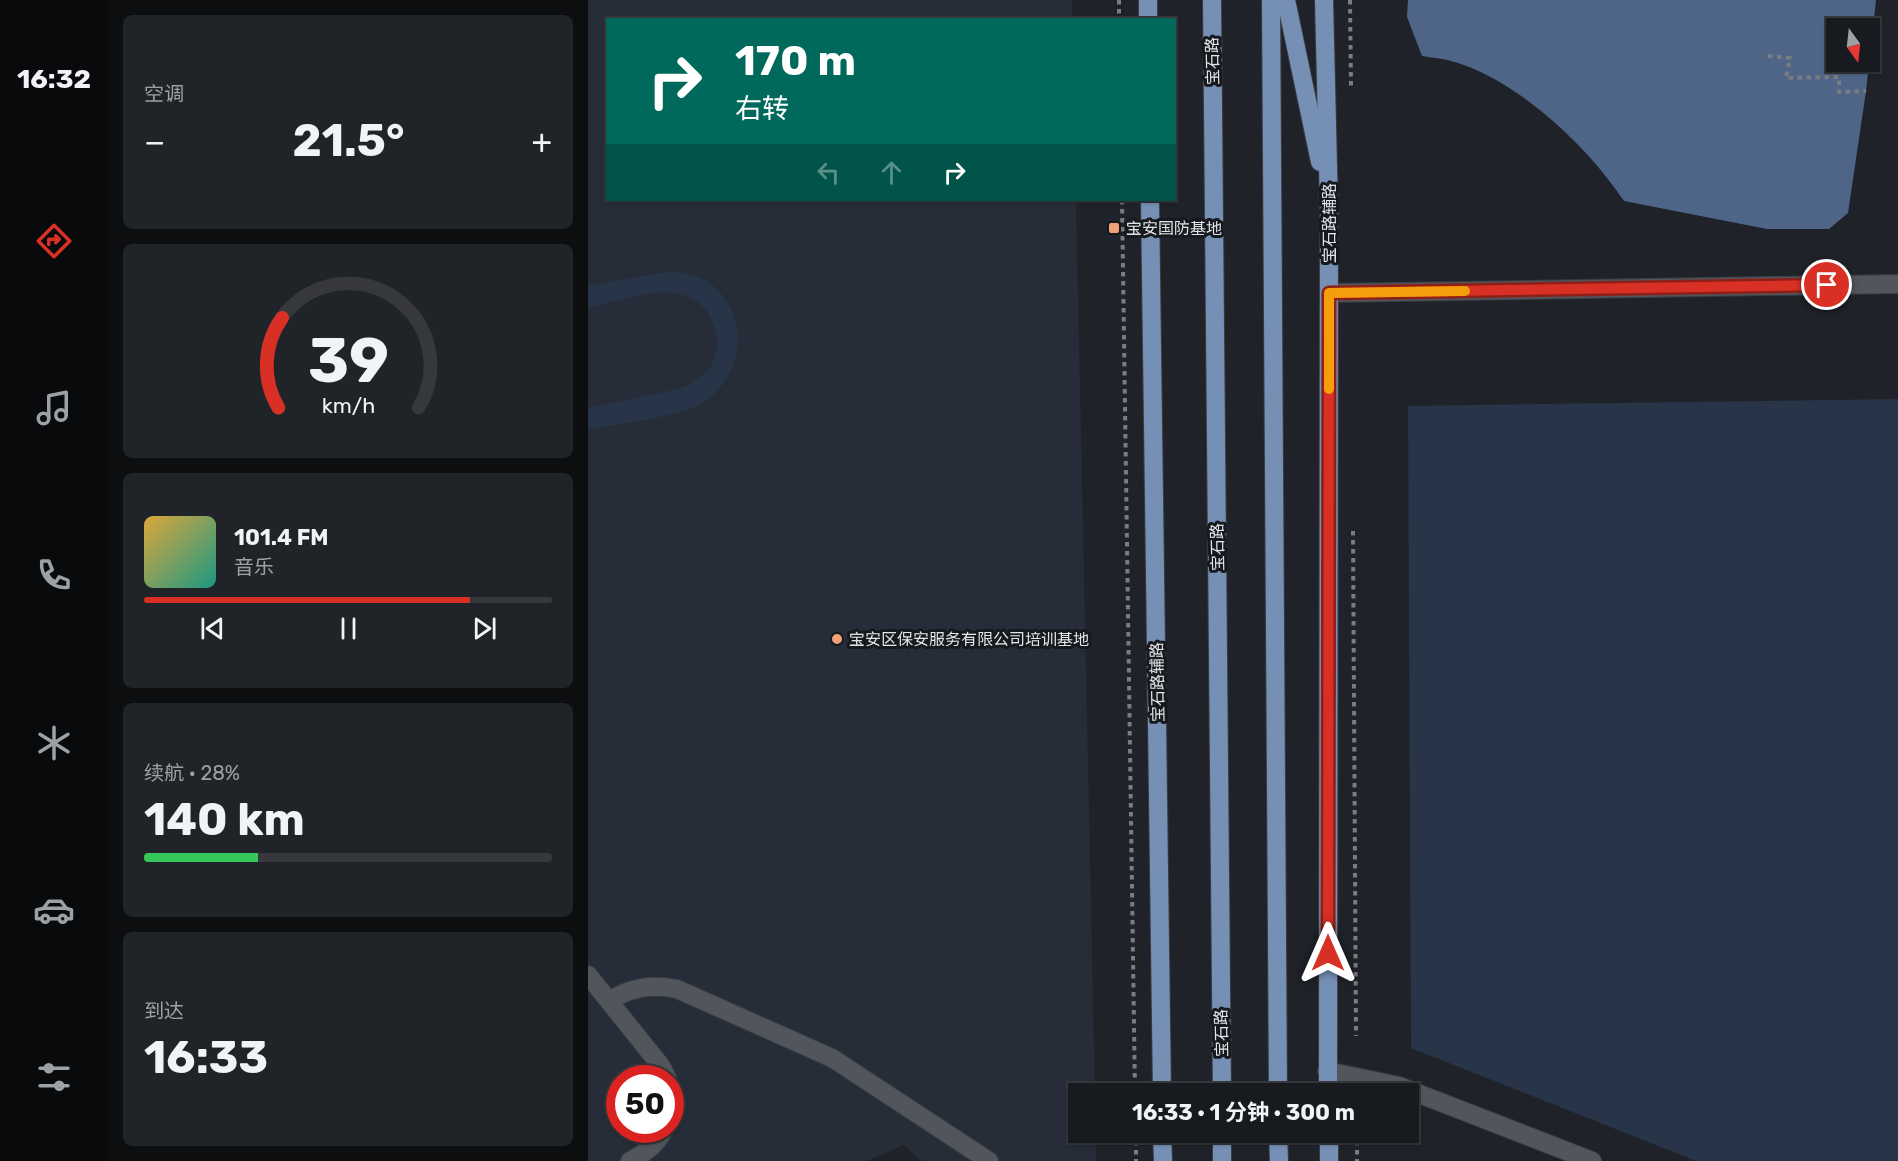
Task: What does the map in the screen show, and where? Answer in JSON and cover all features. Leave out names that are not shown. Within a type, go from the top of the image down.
[{"type":"main road","points":[[1148,0],[1148,18]]},
{"type":"main road","name":"宝石路","points":[[1212,0],[1221,1083]]},
{"type":"main road","points":[[1270,0],[1278,1083]]},
{"type":"main road","points":[[1286,0],[1329,208]]},
{"type":"main road","name":"宝石路辅路","points":[[1324,0],[1329,208],[1328,1083]]},
{"type":"main road","name":"宝石路辅路","points":[[1150,201],[1162,1083]]},
{"type":"main road","points":[[1162,1143],[1163,1161]]},
{"type":"main road","points":[[1222,1143],[1222,1161]]},
{"type":"main road","points":[[1278,1143],[1279,1161]]},
{"type":"main road","points":[[1329,1143],[1329,1161]]},
{"type":"street","points":[[1329,293],[1898,284]]},
{"type":"street","points":[[588,975],[660,1065]]},
{"type":"street","points":[[609,1001],[635,988],[663,986],[677,989],[832,1058],[989,1161]]},
{"type":"street","points":[[1328,1071],[1399,1086],[1592,1161]]},
{"type":"street","points":[[630,1161],[645,1153],[655,1143]]},
{"type":"path","points":[[1119,0],[1119,18]]},
{"type":"path","points":[[1768,56],[1790,58],[1786,78],[1839,77],[1839,92],[1866,91]]},
{"type":"path","points":[[1122,201],[1136,1083]]},
{"type":"path","points":[[1353,522],[1356,1036]]},
{"type":"path","points":[[1136,1143],[1136,1161]]},
{"type":"path","points":[[1357,1143],[1357,1161]]},
{"type":"shaded area","name":"宝安区保安服务有限公司培训基地","points":[[588,0],[1072,0],[1072,18],[606,18],[606,201],[1076,201],[1095,1083],[1068,1083],[1068,1143],[1096,1143],[1096,1161],[921,1161],[904,1145],[867,1161],[588,1161]]},
{"type":"shaded area","points":[[1408,0],[1876,0],[1874,18],[1826,18],[1826,72],[1868,72],[1848,213],[1829,229],[1767,229],[1624,201],[1573,139],[1529,102],[1482,73],[1454,62],[1422,56],[1407,17]]},
{"type":"shaded area","points":[[673,271],[708,282],[724,298],[733,313],[738,345],[728,377],[717,391],[694,407],[648,419],[588,429],[588,408],[678,389],[696,380],[711,366],[717,345],[714,324],[709,314],[693,299],[683,295],[660,292],[588,308],[588,286]]},
{"type":"shaded area","points":[[1898,399],[1898,1161],[1696,1161],[1411,1048],[1408,406]]},
{"type":"slow traffic","points":[[1329,389],[1329,293],[1465,291]]},
{"type":"place","name":"宝安国防基地","points":[[1114,228]]},
{"type":"place","name":"宝安区保安服务有限公司培训基地","points":[[837,639]]},
{"type":"route","points":[[1328,953],[1329,293],[1827,285]]}]
